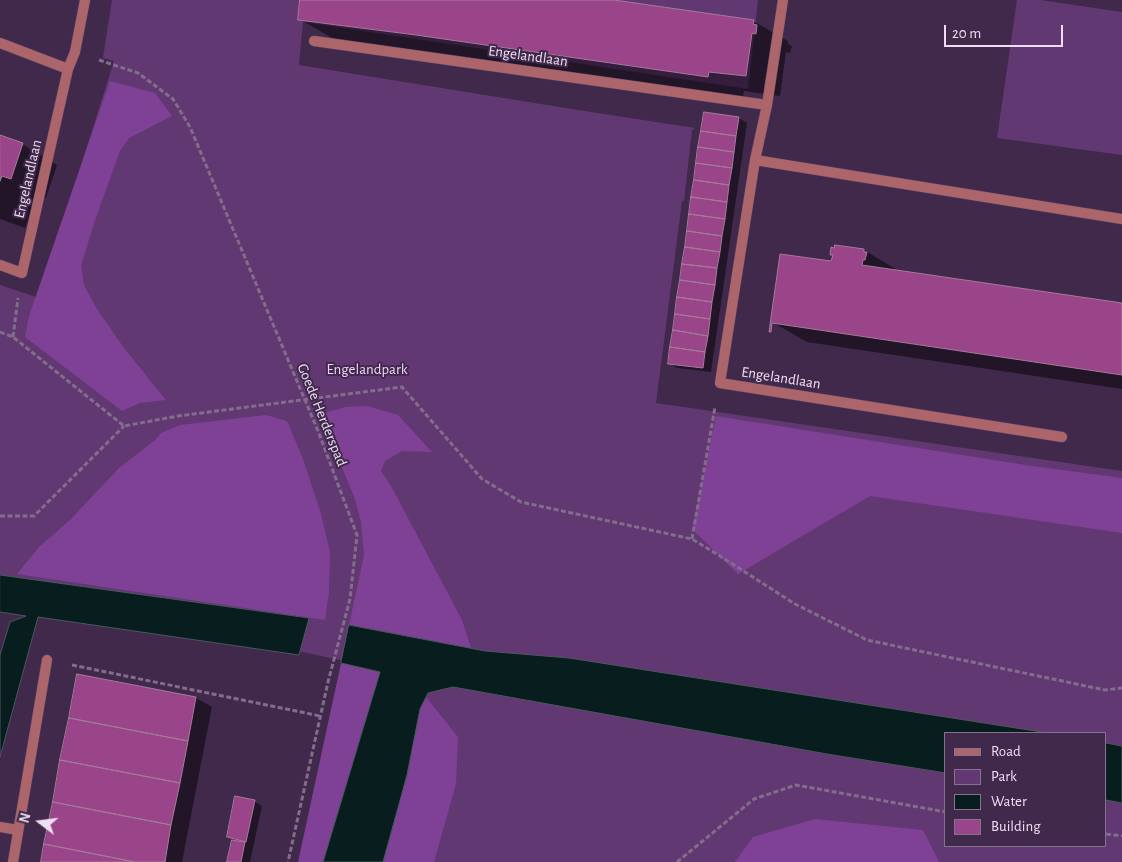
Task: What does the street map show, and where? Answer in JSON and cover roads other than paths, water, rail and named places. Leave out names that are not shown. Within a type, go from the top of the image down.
[{"type":"street","name":"Engelandlaan","points":[[0,265],[22,273],[68,69],[75,52],[85,0]]},
{"type":"street","name":"Engelandlaan","points":[[783,0],[720,384],[1062,437]]},
{"type":"street","name":"Engelandlaan","points":[[314,41],[767,105]]},
{"type":"street","points":[[0,43],[68,69]]},
{"type":"street","points":[[756,160],[1122,219]]},
{"type":"street","points":[[13,862],[47,660]]},
{"type":"street","points":[[0,827],[18,830]]},
{"type":"water","points":[[0,575],[309,618],[299,655],[38,617],[0,757],[0,655],[10,622],[26,616],[0,612]]},
{"type":"water","points":[[349,625],[485,651],[569,658],[1042,732],[944,732],[944,773],[827,754],[453,687],[428,693],[420,709],[407,775],[383,862],[323,862],[380,672],[341,663]]},
{"type":"water","points":[[1107,743],[1122,746],[1122,803],[1107,800]]},
{"type":"park label","name":"Engelandpark","points":[[367,369]]}]
